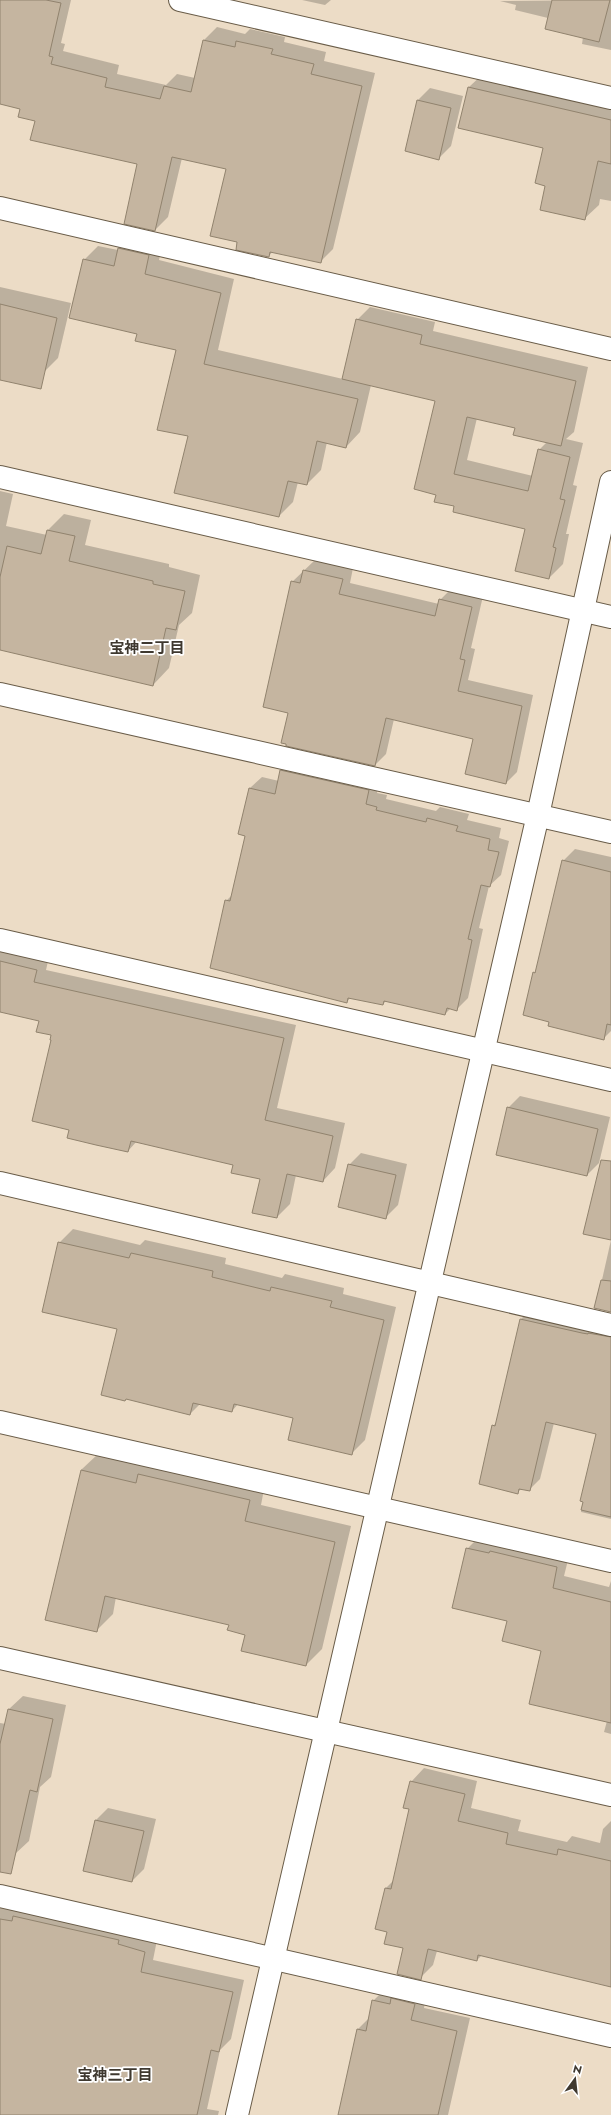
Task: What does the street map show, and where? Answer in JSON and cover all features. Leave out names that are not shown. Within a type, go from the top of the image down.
[{"type":"street","points":[[180,0],[611,98]]},
{"type":"street","points":[[0,208],[611,349]]},
{"type":"street","points":[[0,477],[611,617]]},
{"type":"street","points":[[237,2115],[538,815],[611,482]]},
{"type":"street","points":[[0,694],[611,832]]},
{"type":"street","points":[[0,940],[611,1080]]},
{"type":"street","points":[[0,1183],[611,1325]]},
{"type":"street","points":[[0,1422],[611,1561]]},
{"type":"street","points":[[0,1658],[611,1795]]},
{"type":"street","points":[[0,1896],[611,2036]]},
{"type":"building","points":[[0,0],[46,0],[61,3],[49,56],[53,57],[51,64],[107,78],[105,87],[160,99],[164,86],[191,92],[203,40],[235,47],[236,41],[273,49],[271,54],[314,64],[311,74],[362,86],[321,263],[270,252],[269,257],[236,250],[237,242],[210,236],[226,169],[172,157],[155,231],[124,224],[137,164],[30,140],[35,121],[18,117],[20,109],[0,104]]},
{"type":"building","points":[[552,0],[610,0],[599,42],[545,29]]},
{"type":"building","points":[[468,87],[611,120],[611,164],[598,161],[585,220],[540,210],[545,186],[535,183],[543,148],[458,128]]},
{"type":"building","points":[[417,100],[451,108],[439,160],[405,151]]},
{"type":"building","points":[[118,248],[149,255],[145,274],[221,293],[204,364],[358,399],[346,448],[317,441],[307,485],[288,481],[279,517],[174,493],[188,436],[157,430],[176,350],[135,341],[137,334],[69,318],[83,259],[114,266]]},
{"type":"building","points":[[0,304],[57,318],[41,389],[0,380]]},
{"type":"building","points":[[356,319],[422,335],[420,344],[576,381],[561,446],[513,435],[515,428],[467,417],[454,474],[528,491],[538,449],[570,457],[560,499],[565,500],[553,547],[556,548],[549,579],[515,571],[525,529],[453,512],[454,506],[434,502],[436,495],[414,489],[435,401],[342,379]]},
{"type":"building","points":[[47,530],[75,536],[69,561],[153,581],[153,584],[185,591],[176,630],[166,628],[153,686],[0,650],[0,577],[7,546],[41,554]]},
{"type":"building","points":[[303,570],[343,579],[339,594],[435,616],[439,599],[472,607],[460,659],[465,660],[458,691],[522,706],[506,784],[465,774],[473,739],[386,718],[375,766],[286,746],[286,744],[281,743],[288,713],[263,707],[291,581],[300,583]]},
{"type":"building","points":[[280,770],[369,790],[366,804],[377,807],[376,810],[426,822],[427,818],[458,826],[456,831],[490,839],[488,850],[499,852],[490,887],[481,885],[468,939],[472,940],[457,1011],[447,1008],[445,1015],[384,1001],[383,1005],[348,998],[347,1003],[210,968],[225,900],[230,901],[245,836],[238,834],[249,788],[275,794]]},
{"type":"building","points":[[562,860],[611,872],[611,1025],[607,1024],[604,1040],[548,1026],[549,1022],[523,1015],[533,972],[535,973]]},
{"type":"building","points":[[0,961],[37,970],[34,982],[284,1038],[265,1120],[333,1136],[323,1182],[287,1174],[277,1218],[252,1213],[260,1179],[231,1173],[233,1165],[131,1141],[128,1152],[96,1145],[67,1138],[69,1130],[32,1121],[51,1035],[36,1032],[39,1021],[0,1012]]},
{"type":"building","points":[[507,1107],[598,1129],[587,1176],[496,1155]]},
{"type":"building","points":[[601,1160],[611,1161],[611,1240],[583,1234]]},
{"type":"building","points":[[348,1164],[396,1175],[386,1219],[338,1207]]},
{"type":"building","points":[[58,1242],[129,1258],[131,1253],[213,1271],[212,1277],[270,1291],[271,1287],[332,1301],[330,1307],[384,1320],[352,1455],[288,1440],[293,1418],[234,1404],[232,1412],[193,1403],[190,1415],[126,1399],[125,1401],[101,1395],[117,1329],[42,1312]]},
{"type":"building","points":[[601,1280],[611,1281],[611,1312],[594,1308]]},
{"type":"building","points":[[520,1319],[582,1333],[611,1337],[611,1517],[581,1510],[583,1502],[580,1501],[596,1434],[546,1422],[530,1491],[519,1489],[518,1494],[479,1484],[492,1425],[495,1426]]},
{"type":"building","points":[[81,1470],[136,1483],[138,1474],[250,1500],[245,1521],[335,1542],[306,1666],[241,1651],[245,1635],[227,1630],[229,1625],[105,1596],[97,1632],[45,1620]]},
{"type":"building","points":[[466,1548],[489,1553],[490,1551],[557,1567],[553,1588],[611,1602],[611,1723],[529,1704],[541,1651],[502,1641],[507,1621],[452,1608]]},
{"type":"building","points":[[8,1709],[53,1719],[37,1792],[30,1790],[11,1874],[0,1872],[0,1744]]},
{"type":"building","points":[[410,1781],[465,1794],[458,1821],[508,1833],[506,1844],[557,1855],[558,1849],[611,1861],[611,1987],[478,1955],[477,1961],[428,1949],[421,1980],[397,1974],[403,1948],[384,1944],[387,1932],[375,1929],[385,1888],[391,1889],[409,1809],[403,1808]]},
{"type":"building","points":[[95,1820],[144,1831],[132,1882],[83,1871]]},
{"type":"building","points":[[13,1916],[119,1940],[118,1944],[145,1952],[141,1972],[233,1992],[219,2052],[211,2050],[197,2115],[0,2115],[0,1919],[12,1921]]},
{"type":"building","points":[[391,1998],[415,2004],[411,2020],[457,2031],[438,2115],[338,2115],[357,2029],[366,2031],[372,2000],[390,2004]]},
{"type":"district","name":"宝神二丁目","points":[[147,648]]},
{"type":"district","name":"宝神三丁目","points":[[115,2075]]}]
